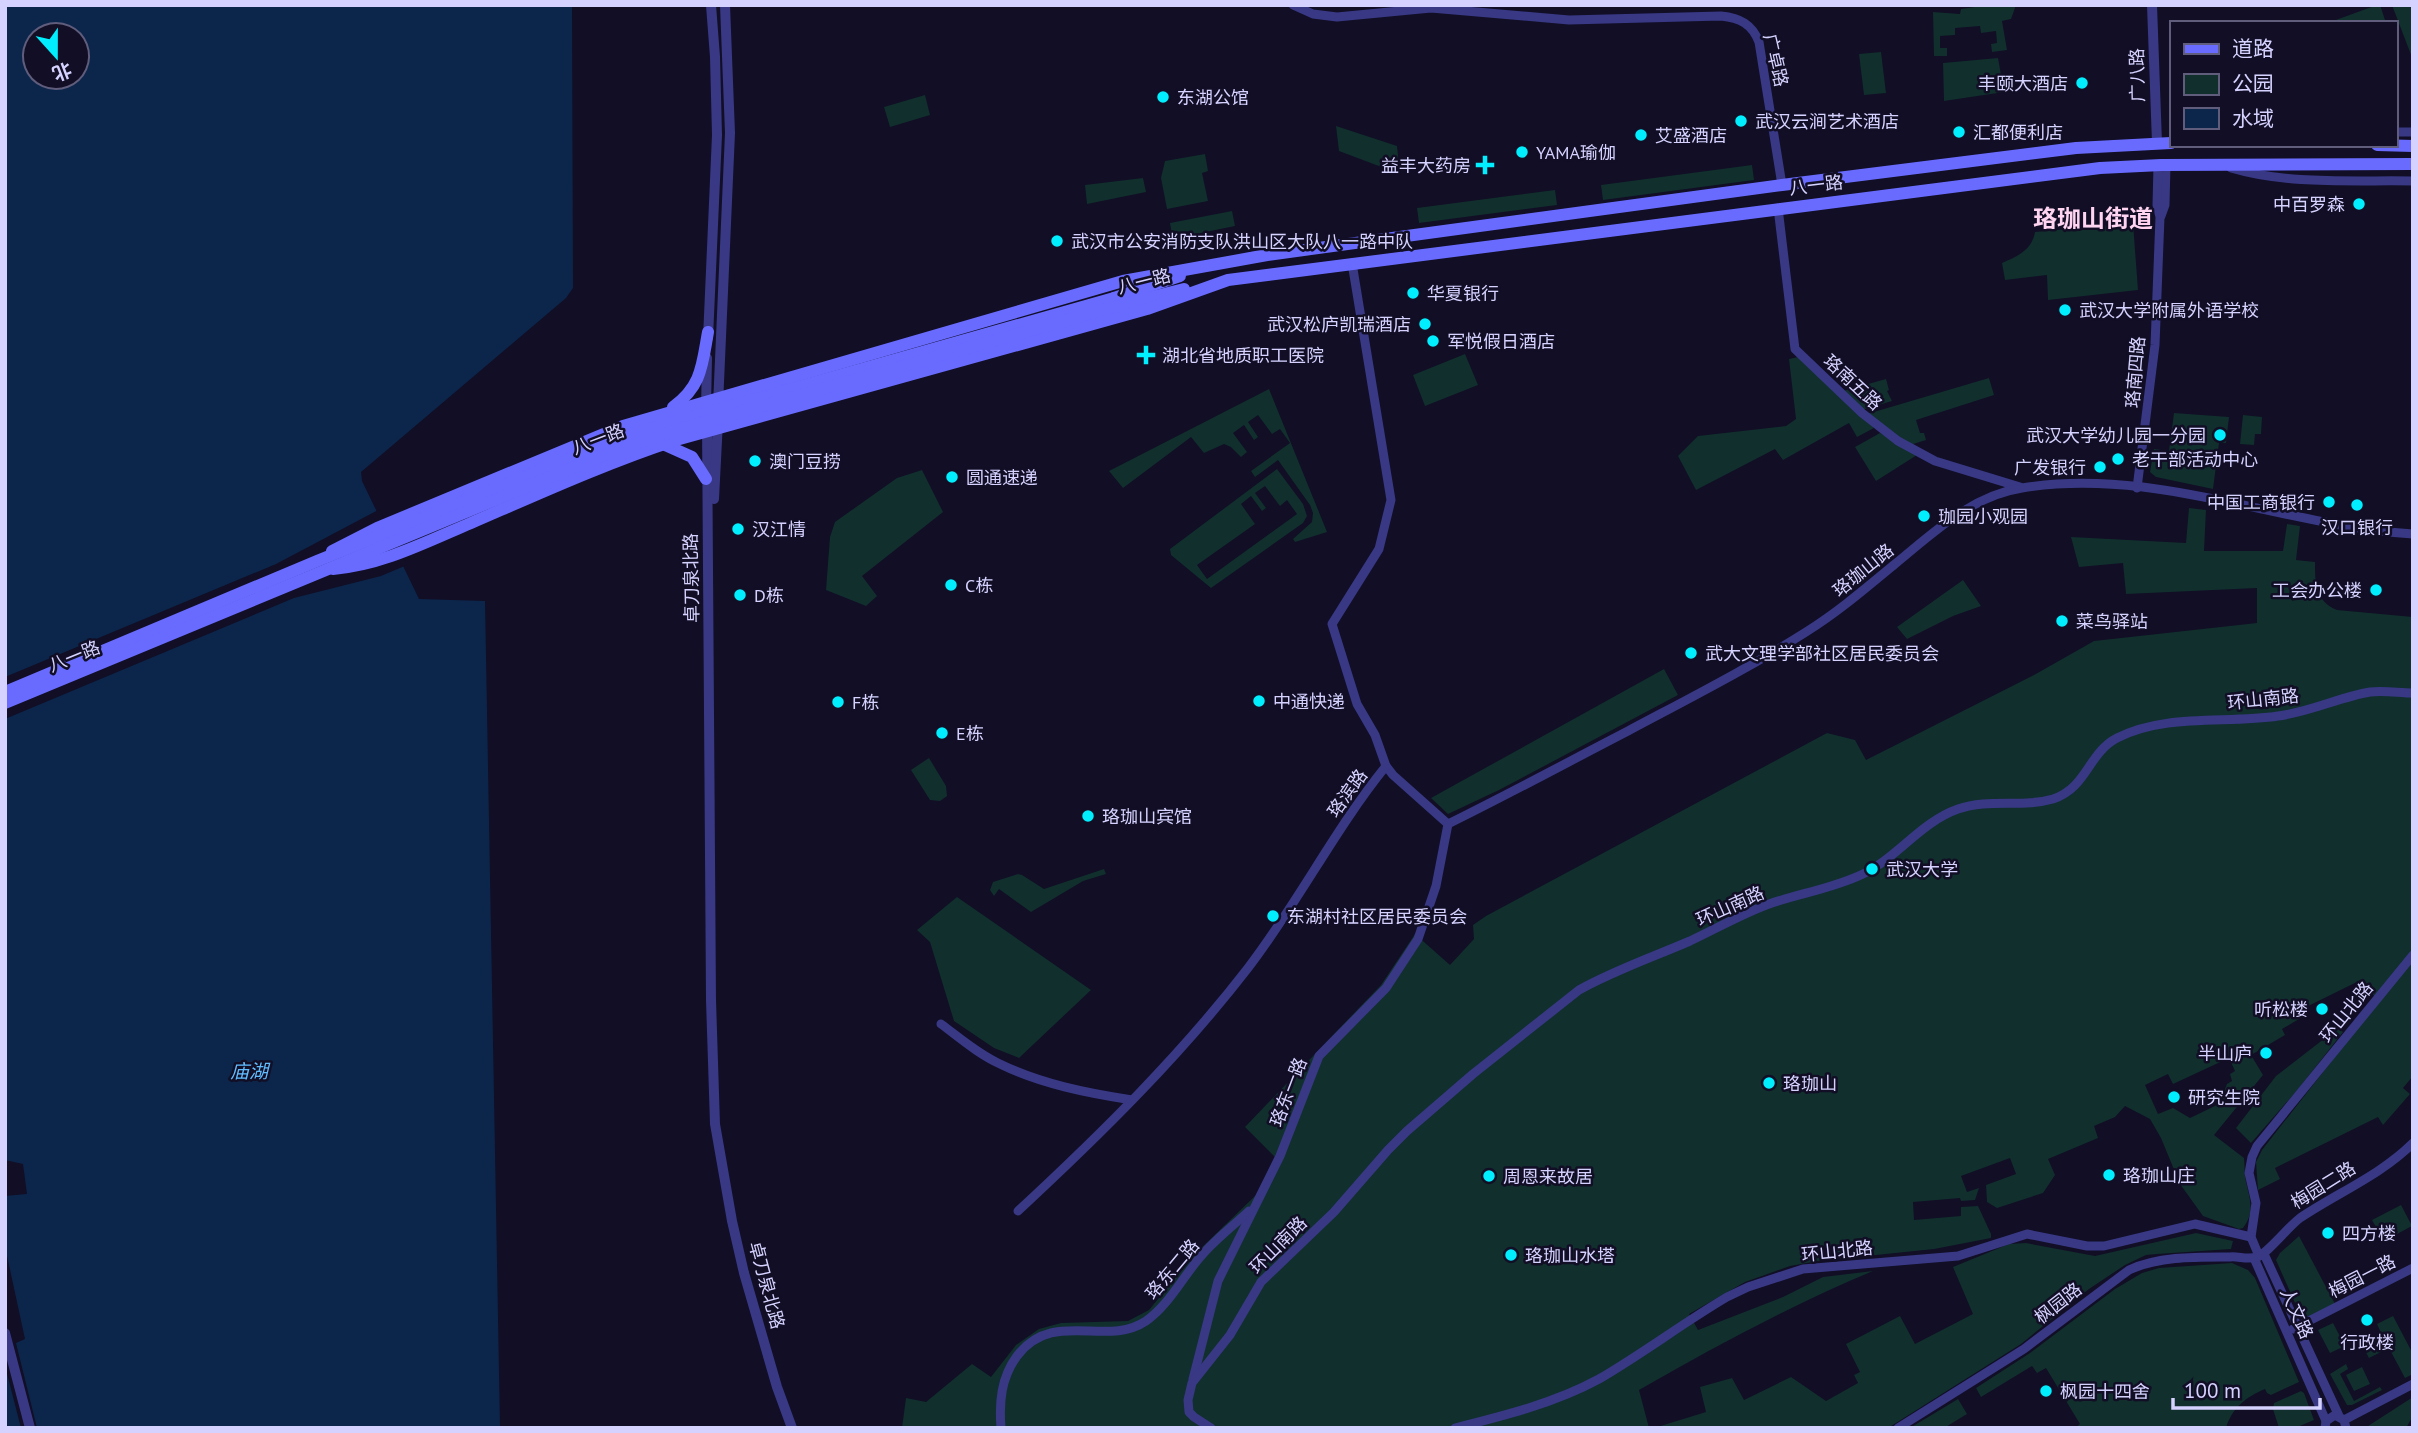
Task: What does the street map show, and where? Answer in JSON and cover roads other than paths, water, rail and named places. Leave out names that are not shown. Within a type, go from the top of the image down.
[{"type":"main road","name":"八一路","points":[[5,703],[319,565],[346,542],[377,528],[638,421],[1101,286],[1267,255],[1782,185],[2076,148],[2170,144]]},
{"type":"main road","name":"八一路","points":[[1115,302],[1228,279],[2091,169],[2162,165],[2413,164]]},
{"type":"main road","name":"八一路","points":[[5,692],[319,565],[606,454],[680,429],[1115,302],[1216,264]]},
{"type":"main road","name":"八一路","points":[[319,565],[352,567],[394,555],[662,444],[1147,309],[1228,279]]},
{"type":"main road","points":[[666,412],[696,385],[708,332]]},
{"type":"main road","points":[[887,349],[895,380]]},
{"type":"main road","points":[[662,444],[692,457],[706,479]]},
{"type":"street","name":"卓刀泉北路","points":[[711,5],[717,135],[708,332],[712,400],[720,1149]]},
{"type":"street","name":"卓刀泉北路","points":[[712,400],[730,133],[725,5]]},
{"type":"street","name":"广卓路","points":[[1293,5],[1325,16],[1431,8],[1548,19],[1721,16],[1739,19],[1749,26],[1759,42],[1782,185]]},
{"type":"street","name":"广八路","points":[[2152,5],[2157,143]]},
{"type":"street","name":"珞南四路","points":[[2137,488],[2155,345],[2160,218],[2157,205],[2162,165]]},
{"type":"street","points":[[2222,166],[2253,174],[2288,178],[2413,181]]},
{"type":"street","name":"珞南五路","points":[[1778,208],[1795,349],[1862,413],[1898,441],[1935,461],[2021,488]]},
{"type":"street","name":"珞滨路","points":[[1018,1211],[1067,1166],[1179,1051],[1249,967],[1358,801],[1386,766],[1375,735],[1357,704],[1332,624],[1379,549],[1391,500],[1352,263]]},
{"type":"street","name":"卓刀泉北路","points":[[712,429],[706,479],[712,1061],[715,1124],[744,1273],[777,1387],[792,1428]]},
{"type":"street","name":"珞珈山路","points":[[1448,824],[1523,787],[1783,646],[1836,612],[1961,512],[1990,497],[2021,488],[2063,485],[2137,488],[2276,511],[2348,528],[2413,534]]},
{"type":"street","name":"环山南路","points":[[1192,1383],[1230,1335],[1261,1282],[1334,1212],[1388,1150],[1473,1074],[1562,1002],[1588,985],[1694,939],[1742,914],[1864,874],[1888,860],[1935,821],[1958,809],[1984,804],[2042,801],[2062,795],[2082,779],[2106,745],[2127,733],[2190,721],[2279,716],[2370,692],[2413,693]]},
{"type":"street","points":[[1386,766],[1448,824]]},
{"type":"street","name":"珞东一路","points":[[1211,1428],[1191,1414],[1188,1406],[1218,1281],[1280,1156],[1319,1056],[1386,988],[1418,939],[1436,886],[1448,824]]},
{"type":"street","name":"环山北路","points":[[2259,1256],[2251,1237],[2256,1210],[2250,1164],[2258,1146],[2413,956]]},
{"type":"street","points":[[941,1024],[987,1057],[1016,1070],[1064,1087],[1132,1100]]},
{"type":"street","name":"梅园二路","points":[[2259,1256],[2301,1218],[2391,1161],[2413,1143]]},
{"type":"street","name":"珞东二路","points":[[1001,1428],[1000,1400],[1006,1376],[1015,1359],[1030,1343],[1046,1334],[1063,1330],[1123,1329],[1143,1322],[1165,1304],[1201,1256],[1255,1206]]},
{"type":"street","name":"环山北路","points":[[1455,1428],[1574,1390],[1598,1379],[1727,1297],[1758,1283],[1803,1269],[1958,1255],[2026,1234],[2095,1246],[2195,1224],[2251,1237]]},
{"type":"street","points":[[2259,1256],[2298,1327],[2343,1421]]},
{"type":"street","name":"人文路","points":[[2259,1256],[2325,1424]]},
{"type":"street","name":"枫园路","points":[[1898,1428],[2024,1349],[2129,1270],[2148,1262],[2168,1259],[2259,1256]]},
{"type":"street","name":"梅园一路","points":[[2288,1332],[2413,1268]]},
{"type":"street","points":[[5,1333],[30,1428]]},
{"type":"street","points":[[2343,1421],[2413,1384]]},
{"type":"street","points":[[2325,1424],[2332,1416],[2343,1421]]},
{"type":"water","name":"庙湖","points":[[5,5],[572,5],[573,288],[566,298],[361,472],[362,481],[419,599],[485,601],[500,1428],[37,1428],[16,1343],[25,1339],[6,1251],[5,1196],[27,1194],[23,1164],[5,1160]]},
{"type":"water","points":[[5,1366],[21,1428],[5,1428]]},
{"type":"place","name":"丰颐大酒店","points":[[2082,83]]},
{"type":"place","name":"东湖公馆","points":[[1163,97]]},
{"type":"place","name":"武汉云涧艺术酒店","points":[[1741,121]]},
{"type":"place","name":"汇都便利店","points":[[1959,132]]},
{"type":"place","name":"艾盛酒店","points":[[1641,135]]},
{"type":"place","name":"YAMA瑜伽","points":[[1522,152]]},
{"type":"place","name":"益丰大药房","points":[[1485,165]]},
{"type":"place","name":"中百罗森","points":[[2359,204]]},
{"type":"place","name":"武汉市公安消防支队洪山区大队八一路中队","points":[[1057,241]]},
{"type":"place","name":"华夏银行","points":[[1413,293]]},
{"type":"place","name":"武汉大学附属外语学校","points":[[2065,310]]},
{"type":"place","name":"武汉松庐凯瑞酒店","points":[[1425,324]]},
{"type":"place","name":"军悦假日酒店","points":[[1433,341]]},
{"type":"place","name":"湖北省地质职工医院","points":[[1146,355]]},
{"type":"place","name":"武汉大学幼儿园一分园","points":[[2220,435]]},
{"type":"place","name":"老干部活动中心","points":[[2118,459]]},
{"type":"place","name":"澳门豆捞","points":[[755,461]]},
{"type":"place","name":"广发银行","points":[[2100,467]]},
{"type":"place","name":"圆通速递","points":[[952,477]]},
{"type":"place","name":"中国工商银行","points":[[2329,502]]},
{"type":"place","name":"汉口银行","points":[[2357,505]]},
{"type":"place","name":"珈园小观园","points":[[1924,516]]},
{"type":"place","name":"汉江情","points":[[738,529]]},
{"type":"place","name":"C栋","points":[[951,585]]},
{"type":"place","name":"工会办公楼","points":[[2376,590]]},
{"type":"place","name":"D栋","points":[[740,595]]},
{"type":"place","name":"菜鸟驿站","points":[[2062,621]]},
{"type":"place","name":"武大文理学部社区居民委员会","points":[[1691,653]]},
{"type":"place","name":"中通快递","points":[[1259,701]]},
{"type":"place","name":"F栋","points":[[838,702]]},
{"type":"place","name":"E栋","points":[[942,733]]},
{"type":"place","name":"珞珈山宾馆","points":[[1088,816]]},
{"type":"place","name":"武汉大学","points":[[1872,869]]},
{"type":"place","name":"东湖村社区居民委员会","points":[[1273,916]]},
{"type":"place","name":"听松楼","points":[[2322,1009]]},
{"type":"place","name":"半山庐","points":[[2266,1053]]},
{"type":"place","name":"珞珈山","points":[[1769,1083]]},
{"type":"place","name":"研究生院","points":[[2174,1097]]},
{"type":"place","name":"珞珈山庄","points":[[2109,1175]]},
{"type":"place","name":"周恩来故居","points":[[1489,1176]]},
{"type":"place","name":"四方楼","points":[[2328,1233]]},
{"type":"place","name":"珞珈山水塔","points":[[1511,1255]]},
{"type":"place","name":"行政楼","points":[[2367,1320]]},
{"type":"place","name":"枫园十四舍","points":[[2046,1391]]},
{"type":"district","name":"珞珈山街道","points":[[2093,218]]}]
